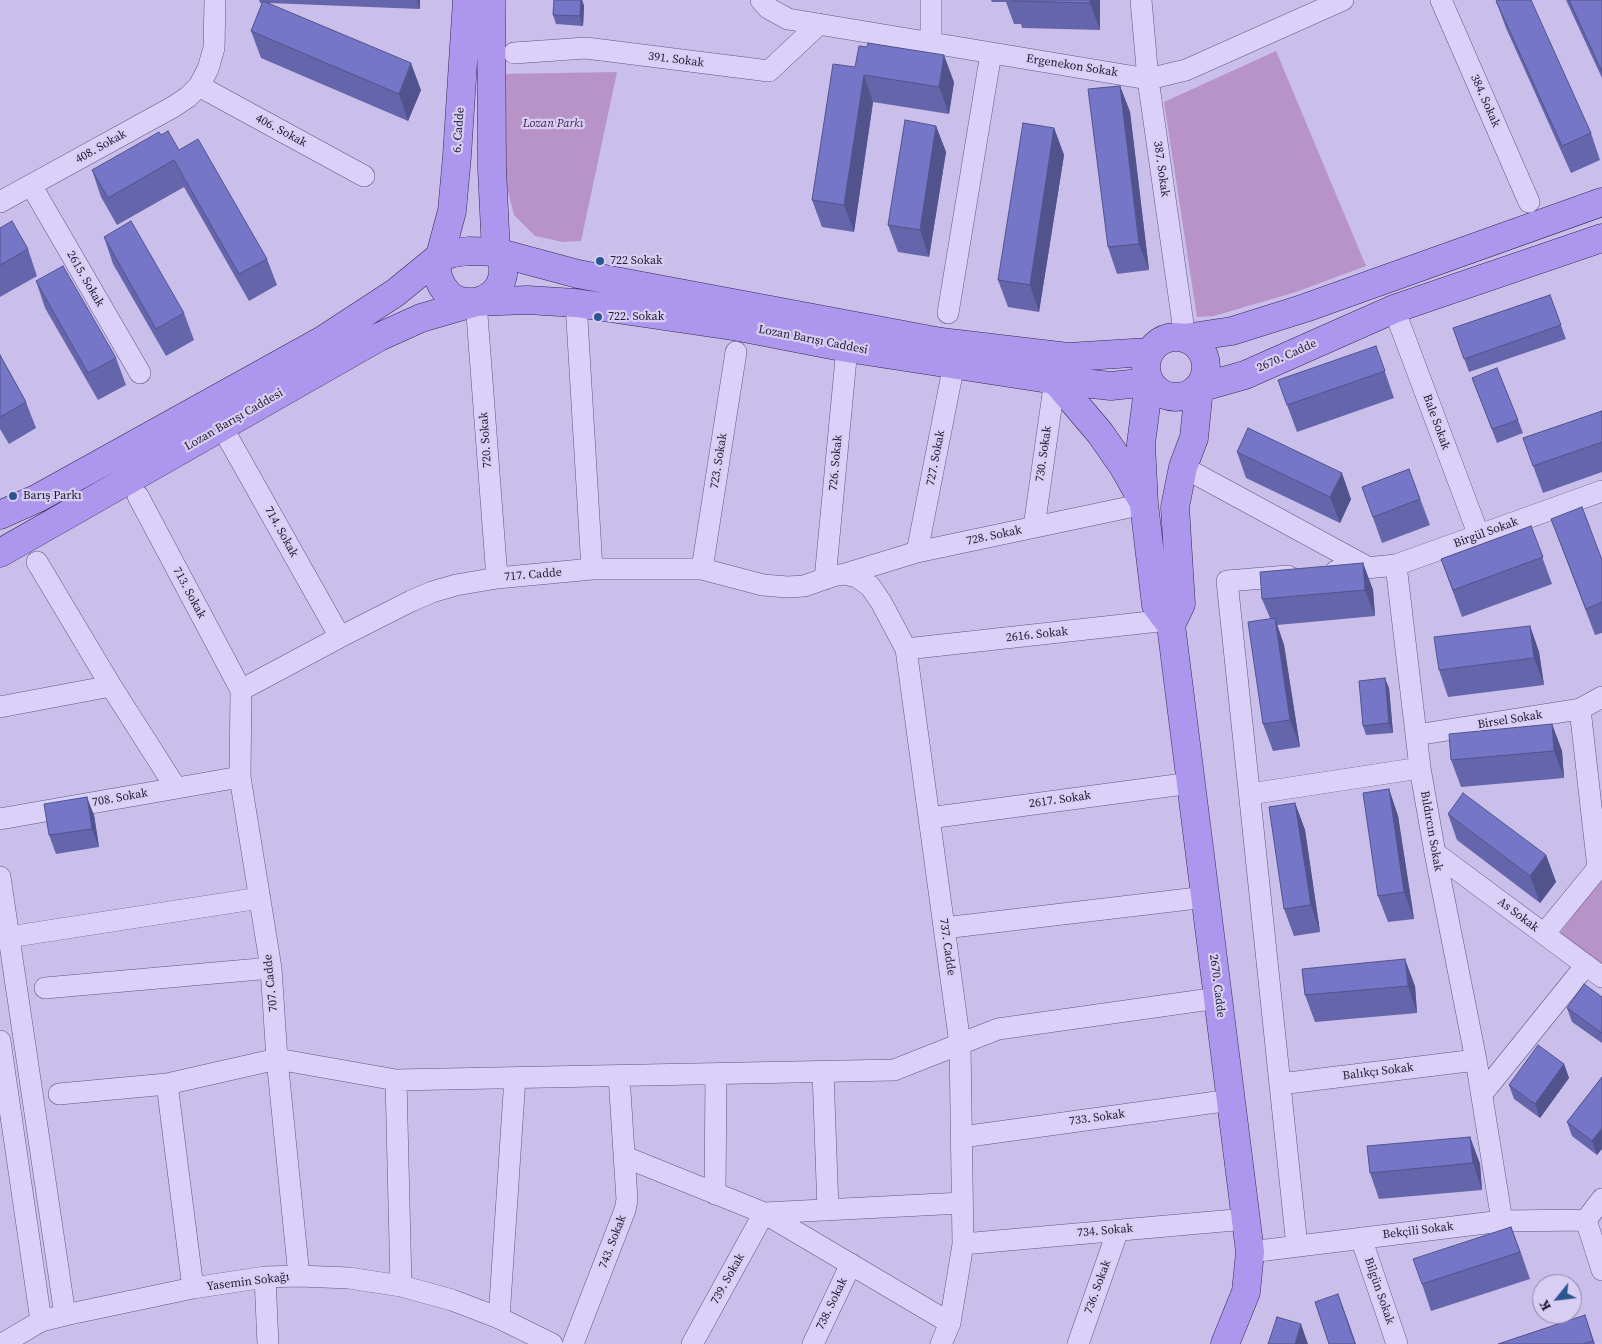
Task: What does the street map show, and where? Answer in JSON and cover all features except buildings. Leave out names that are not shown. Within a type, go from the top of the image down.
[{"type":"main road","name":"6. Cadde","points":[[439,257],[452,211],[467,0]]},
{"type":"main road","points":[[491,0],[492,170],[496,252]]},
{"type":"main road","points":[[1185,338],[1196,344],[1202,351],[1206,360],[1207,370],[1199,388],[1192,394],[1173,398],[1156,390],[1149,382],[1146,372],[1149,352],[1154,345],[1162,340],[1170,337],[1185,338],[1232,331],[1305,308],[1602,202]]},
{"type":"main road","name":"2670. Cadde","points":[[1170,623],[1181,604],[1175,507],[1183,467],[1194,438],[1199,388],[1245,375],[1394,309],[1602,238]]},
{"type":"main road","name":"Lozan Barışı Caddesi","points":[[0,515],[38,498],[323,340],[395,293],[439,257],[469,251],[496,252],[578,274],[941,342],[1068,357],[1149,352]]},
{"type":"main road","name":"Lozan Barışı Caddesi","points":[[0,553],[379,338],[421,318],[485,299],[494,293],[500,285],[503,275],[503,265],[500,256],[496,252]]},
{"type":"main road","name":"Lozan Barışı Caddesi","points":[[439,257],[438,277],[442,286],[456,300],[466,302],[527,300],[576,303],[740,327],[847,348],[1055,380],[1112,386],[1149,382]]},
{"type":"main road","points":[[1055,380],[1100,433],[1123,466],[1144,504]]},
{"type":"main road","name":"2670. Cadde","points":[[1149,382],[1141,444],[1144,504],[1156,605],[1170,623],[1250,1252],[1246,1292],[1225,1344]]},
{"type":"street","points":[[199,86],[208,69],[214,48],[215,0]]},
{"type":"street","name":"Ergenekon Sokak","points":[[761,0],[768,8],[788,19],[1148,79],[1186,70],[1343,0]]},
{"type":"street","points":[[931,42],[932,0]]},
{"type":"street","name":"387. Sokak","points":[[1141,0],[1148,79],[1185,338]]},
{"type":"street","name":"384. Sokak","points":[[1440,0],[1529,202]]},
{"type":"street","name":"391. Sokak","points":[[514,53],[586,48],[769,71],[819,24]]},
{"type":"street","points":[[948,313],[991,52]]},
{"type":"street","name":"406. Sokak","points":[[199,86],[364,176]]},
{"type":"street","name":"408. Sokak","points":[[0,202],[173,108],[199,86]]},
{"type":"street","name":"2615. Sokak","points":[[31,185],[140,373]]},
{"type":"street","name":"720. Sokak","points":[[476,302],[497,578]]},
{"type":"street","points":[[576,303],[592,569]]},
{"type":"street","name":"Bale Sokak","points":[[1394,309],[1478,536]]},
{"type":"street","name":"726. Sokak","points":[[835,576],[847,348]]},
{"type":"street","name":"723. Sokak","points":[[702,569],[736,352]]},
{"type":"street","name":"727. Sokak","points":[[917,552],[954,364]]},
{"type":"street","name":"730. Sokak","points":[[1034,527],[1055,380]]},
{"type":"street","name":"714. Sokak","points":[[222,426],[340,637]]},
{"type":"street","points":[[1183,467],[1369,568]]},
{"type":"street","name":"Birgül Sokak","points":[[1250,794],[1228,581],[1396,566],[1478,536],[1601,495]]},
{"type":"street","name":"713. Sokak","points":[[138,496],[241,690]]},
{"type":"street","name":"728. Sokak","points":[[835,576],[917,552],[1144,504]]},
{"type":"street","points":[[37,562],[111,686],[176,788]]},
{"type":"street","name":"Bıldırcın Sokak","points":[[1396,566],[1420,768],[1476,1060],[1502,1221]]},
{"type":"street","name":"717. Cadde","points":[[241,690],[410,601],[432,592],[497,578],[592,569],[702,569],[763,585],[788,587],[804,586],[835,576]]},
{"type":"street","name":"737. Cadde","points":[[835,576],[857,577],[870,586],[881,602],[906,649],[960,1044],[963,1244],[950,1323],[941,1344]]},
{"type":"street","name":"2616. Sokak","points":[[906,649],[1170,623]]},
{"type":"street","points":[[0,707],[111,686]]},
{"type":"street","name":"707. Cadde","points":[[241,690],[240,777],[271,968],[277,1059],[299,1276]]},
{"type":"street","name":"Birsel Sokak","points":[[1416,736],[1580,709],[1602,697]]},
{"type":"street","points":[[1544,934],[1600,867],[1580,709]]},
{"type":"street","points":[[1297,1246],[1250,794],[1420,768]]},
{"type":"street","name":"708. Sokak","points":[[0,818],[240,777]]},
{"type":"street","name":"2617. Sokak","points":[[929,818],[1191,783]]},
{"type":"street","name":"As Sokak","points":[[1435,853],[1594,971]]},
{"type":"street","points":[[0,877],[65,1315]]},
{"type":"street","points":[[944,928],[1206,897]]},
{"type":"street","points":[[9,937],[260,898]]},
{"type":"street","points":[[45,988],[271,968]]},
{"type":"street","points":[[1482,1094],[1594,971]]},
{"type":"street","points":[[59,1094],[167,1084],[277,1059],[396,1080],[894,1070],[998,1029],[1218,998]]},
{"type":"street","points":[[0,1041],[41,1321]]},
{"type":"street","name":"Balıkçı Sokak","points":[[1280,1084],[1476,1060]]},
{"type":"street","points":[[823,1072],[828,1210]]},
{"type":"street","points":[[715,1194],[716,1074]]},
{"type":"street","name":"743. Sokak","points":[[573,1344],[625,1210],[627,1193],[619,1076]]},
{"type":"street","points":[[499,1318],[515,1078]]},
{"type":"street","points":[[396,1080],[400,1286]]},
{"type":"street","points":[[167,1084],[193,1288]]},
{"type":"street","name":"733. Sokak","points":[[962,1137],[1231,1100]]},
{"type":"street","points":[[625,1157],[764,1213],[950,1323]]},
{"type":"street","points":[[1602,1199],[1586,1220],[1602,1270]]},
{"type":"street","points":[[764,1213],[962,1203]]},
{"type":"street","name":"739. Sokak","points":[[692,1344],[764,1213]]},
{"type":"street","name":"734. Sokak","points":[[963,1244],[1246,1219]]},
{"type":"street","name":"Bekçili Sokak","points":[[1250,1252],[1502,1221],[1586,1220]]},
{"type":"street","name":"736. Sokak","points":[[1078,1344],[1118,1230]]},
{"type":"street","name":"Bilgün Sokak","points":[[1360,1238],[1397,1344]]},
{"type":"street","name":"738. Sokak","points":[[813,1344],[851,1264]]},
{"type":"street","name":"Yasemin Sokağı","points":[[2,1344],[41,1321],[65,1315],[193,1288],[264,1277],[299,1276],[348,1278],[400,1286],[452,1300],[499,1318],[552,1344]]},
{"type":"street","points":[[264,1277],[268,1344]]},
{"type":"green space","points":[[1276,51],[1366,266],[1296,292],[1214,316],[1197,317],[1164,102]]},
{"type":"green space","name":"Lozan Parkı","points":[[617,72],[581,241],[563,242],[535,236],[514,215],[506,184],[499,74]]},
{"type":"green space","points":[[1602,877],[1602,964],[1560,933]]},
{"type":"place","name":"722 Sokak","points":[[600,261]]},
{"type":"place","name":"722. Sokak","points":[[598,317]]},
{"type":"place","name":"Barış Parkı","points":[[13,496]]}]
